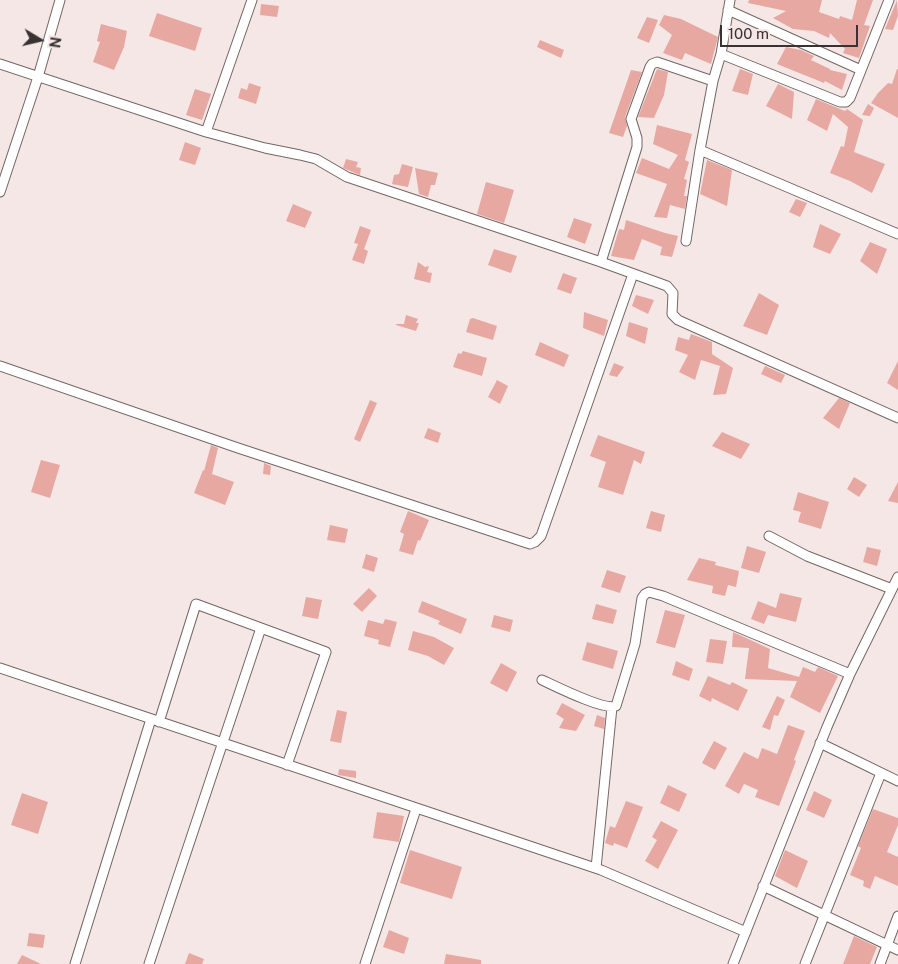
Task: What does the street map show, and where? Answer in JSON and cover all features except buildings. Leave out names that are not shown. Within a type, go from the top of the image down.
[{"type":"street","points":[[0,192],[38,77],[60,0]]},
{"type":"street","points":[[206,132],[252,0]]},
{"type":"street","points":[[721,54],[840,102],[846,102],[850,98],[889,0]]},
{"type":"street","points":[[686,241],[700,150],[713,81],[721,54],[729,3],[861,70]]},
{"type":"street","points":[[601,262],[637,147],[637,138],[631,119],[650,67],[657,62],[713,81]]},
{"type":"street","points":[[0,64],[206,132],[316,160],[347,177],[633,274],[671,289],[673,293],[672,314],[678,320],[898,418]]},
{"type":"street","points":[[700,150],[898,234]]},
{"type":"street","points":[[0,366],[238,448],[530,544],[541,536],[633,274]]},
{"type":"street","points":[[769,536],[807,556],[892,589]]},
{"type":"street","points":[[734,964],[820,743],[850,674],[898,577]]},
{"type":"street","points":[[542,680],[582,698],[612,707],[616,706],[635,644],[642,598],[649,592],[663,596],[850,674]]},
{"type":"street","points":[[75,964],[155,721],[196,604],[326,652],[287,765]]},
{"type":"street","points":[[149,964],[224,744],[261,628]]},
{"type":"street","points":[[0,668],[596,868],[746,932]]},
{"type":"street","points":[[596,868],[612,707]]},
{"type":"street","points":[[820,743],[898,781]]},
{"type":"street","points":[[805,964],[881,773]]},
{"type":"street","points":[[365,964],[416,809]]},
{"type":"street","points":[[764,886],[898,950]]},
{"type":"street","points":[[880,964],[898,916]]}]
